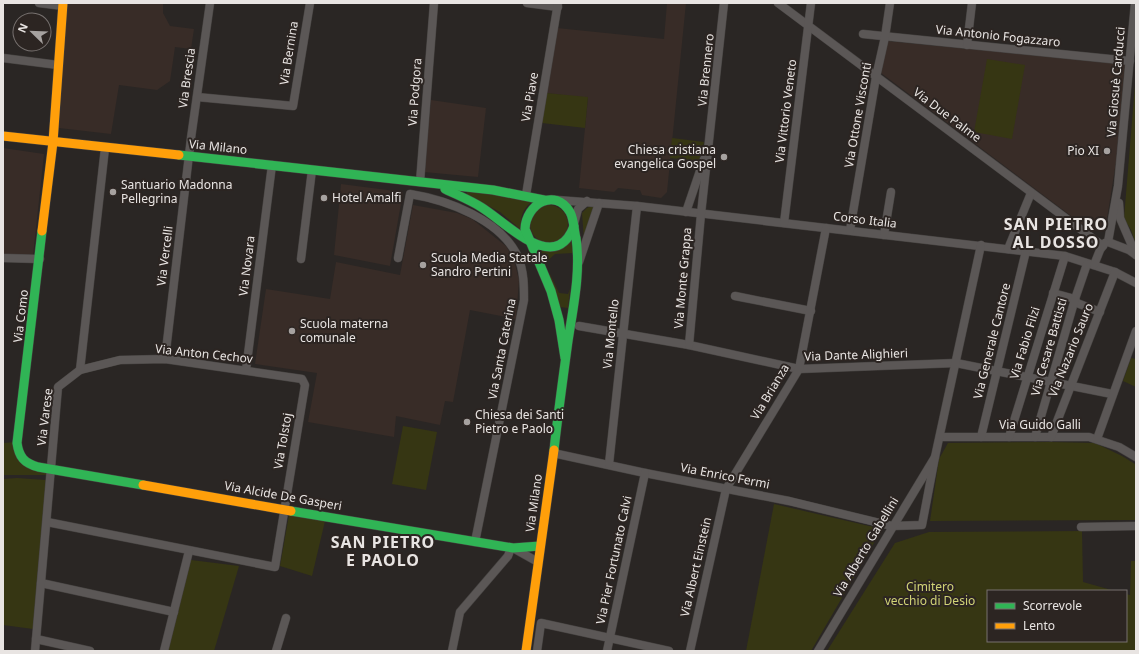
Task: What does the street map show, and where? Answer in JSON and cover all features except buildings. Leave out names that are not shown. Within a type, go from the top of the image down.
[{"type":"main road","name":"Via Como","points":[[51,470],[25,463],[18,455],[17,443],[40,259],[52,142],[63,4]]},
{"type":"main road","name":"Via Milano","points":[[3,136],[272,165],[420,182],[431,185],[480,206],[529,240],[548,283],[557,309],[566,358]]},
{"type":"main road","name":"Via Milano","points":[[431,185],[526,195],[544,200]]},
{"type":"main road","points":[[544,200],[554,200],[563,205],[570,212],[574,226],[566,241],[558,247],[548,249],[538,246],[529,240],[525,231],[524,221],[528,212],[535,204],[544,200]]},
{"type":"main road","name":"Via Milano","points":[[526,651],[566,358],[576,268],[577,238],[574,226]]},
{"type":"main road","name":"Via Alcide De Gasperi","points":[[51,470],[283,508],[512,548]]},
{"type":"main road","points":[[512,548],[540,546]]},
{"type":"street","points":[[39,3],[63,4]]},
{"type":"street","name":"Via Brescia","points":[[189,156],[210,3]]},
{"type":"street","name":"Via Bernina","points":[[197,97],[293,106],[310,3]]},
{"type":"street","name":"Via Podgora","points":[[420,182],[434,3]]},
{"type":"street","points":[[527,3],[558,5]]},
{"type":"street","name":"Via Brennero","points":[[701,214],[711,140],[724,3]]},
{"type":"street","name":"Via Due Palme","points":[[778,3],[1031,193],[1106,244]]},
{"type":"street","name":"Via Vittorio Veneto","points":[[784,223],[811,3]]},
{"type":"street","name":"Via Ottone Visconti","points":[[850,230],[890,3]]},
{"type":"street","points":[[967,45],[972,3]]},
{"type":"street","name":"Via Giosuè Carducci","points":[[1135,3],[1118,186],[1106,244],[1129,250],[1136,255]]},
{"type":"street","name":"Via Piave","points":[[526,195],[558,5]]},
{"type":"street","name":"Via Antonio Fogazzaro","points":[[863,34],[1130,61]]},
{"type":"street","points":[[3,58],[58,65]]},
{"type":"street","name":"Via Brennero","points":[[686,212],[711,140]]},
{"type":"street","points":[[80,370],[105,148]]},
{"type":"street","name":"Via Vercelli","points":[[165,359],[189,156]]},
{"type":"street","name":"Via Novara","points":[[246,370],[272,165]]},
{"type":"street","points":[[301,259],[312,170]]},
{"type":"street","name":"Via Giosuè Carducci","points":[[1118,186],[1120,218],[1136,255]]},
{"type":"street","points":[[884,235],[891,192]]},
{"type":"street","points":[[1008,249],[1031,193]]},
{"type":"street","name":"Via Santa Caterina","points":[[398,258],[410,194],[434,198],[469,212],[490,226],[510,244],[519,258],[524,277],[524,300],[475,542]]},
{"type":"street","name":"Corso Italia","points":[[554,200],[587,201],[637,206],[1065,256],[1135,280]]},
{"type":"street","points":[[574,226],[578,209],[587,201]]},
{"type":"street","points":[[576,268],[600,203]]},
{"type":"street","name":"Via Montello","points":[[608,464],[637,206]]},
{"type":"street","name":"Via Monte Grappa","points":[[689,345],[701,214]]},
{"type":"street","name":"Via Brianza","points":[[726,489],[799,368],[826,228]]},
{"type":"street","name":"Via Cesare Battisti","points":[[1035,437],[1075,299],[1091,264],[1106,244]]},
{"type":"street","name":"Via Alberto Gabellini","points":[[922,524],[981,245]]},
{"type":"street","name":"Via Generale Cantore","points":[[981,438],[1026,251]]},
{"type":"street","name":"Via Fabio Filzi","points":[[1009,437],[1065,256]]},
{"type":"street","points":[[3,258],[40,259]]},
{"type":"street","name":"Via Nazario Sauro","points":[[1051,437],[1069,386],[1115,272]]},
{"type":"street","points":[[1053,293],[1075,299],[1077,303],[1100,312]]},
{"type":"street","points":[[735,296],[810,311]]},
{"type":"street","name":"Via Dante Alighieri","points":[[579,326],[623,332],[799,368],[956,363],[1050,383],[1114,390]]},
{"type":"street","points":[[1097,438],[1136,331]]},
{"type":"street","name":"Via Anton Cechov","points":[[80,370],[120,360],[165,359],[302,379]]},
{"type":"street","name":"Via Varese","points":[[35,651],[58,387],[80,370]]},
{"type":"street","name":"Via Tolstoj","points":[[189,551],[275,567],[283,508],[305,385],[302,379]]},
{"type":"street","name":"Via Guido Galli","points":[[940,437],[1097,438],[1127,451],[1136,457]]},
{"type":"street","name":"Via Enrico Fermi","points":[[553,453],[645,473],[789,501],[892,526],[922,524]]},
{"type":"street","name":"Via Alberto Gabellini","points":[[818,651],[935,457]]},
{"type":"street","name":"Via Pier Fortunato Calvi","points":[[607,651],[645,473]]},
{"type":"street","name":"Via Albert Einstein","points":[[690,651],[726,489]]},
{"type":"street","points":[[46,522],[189,551],[164,651]]},
{"type":"street","points":[[1081,527],[1136,526]]},
{"type":"street","points":[[452,651],[461,611],[508,556],[512,548],[538,562]]},
{"type":"street","points":[[41,583],[174,612]]},
{"type":"street","points":[[276,651],[286,618]]},
{"type":"street","points":[[537,651],[541,623],[669,651]]},
{"type":"street","points":[[36,639],[90,651]]},
{"type":"shaded area","points":[[67,3],[163,3],[163,13],[170,26],[194,29],[191,49],[175,47],[170,81],[157,90],[119,85],[111,134],[59,128]]},
{"type":"shaded area","points":[[667,3],[686,3],[667,192],[661,198],[642,195],[640,190],[618,188],[614,192],[579,188],[588,98],[546,93],[557,28],[664,39]]},
{"type":"shaded area","points":[[887,41],[1125,64],[1116,162],[1106,225],[1103,230],[1091,231],[881,73]]},
{"type":"shaded area","points":[[431,100],[486,108],[478,177],[424,172]]},
{"type":"shaded area","points":[[3,148],[44,154],[33,256],[3,254]]},
{"type":"shaded area","points":[[341,184],[403,192],[390,266],[334,255]]},
{"type":"shaded area","points":[[413,205],[457,213],[472,219],[507,247],[515,264],[519,280],[516,319],[470,310],[453,402],[445,401],[440,425],[396,416],[394,437],[308,422],[317,373],[255,364],[266,289],[330,299],[336,262],[400,275]]},
{"type":"green space","points":[[987,59],[1025,65],[1012,139],[974,132]]},
{"type":"green space","points":[[1136,73],[1136,244],[1131,230],[1124,218]]},
{"type":"green space","points":[[546,93],[588,97],[585,128],[542,123]]},
{"type":"green space","points":[[672,138],[704,142],[699,161],[670,158]]},
{"type":"green space","points":[[467,191],[534,200],[527,206],[523,213],[521,230],[500,212],[467,195]]},
{"type":"green space","points":[[549,205],[559,208],[565,214],[568,224],[565,234],[559,240],[549,243],[539,240],[533,234],[530,224],[533,214],[539,208]]},
{"type":"green space","points":[[594,205],[596,206],[584,239],[582,213],[587,208]]},
{"type":"green space","points":[[571,240],[573,253],[555,254],[545,263],[538,250]]},
{"type":"green space","points":[[549,272],[559,293],[568,294],[570,289],[568,308],[560,307]]},
{"type":"green space","points":[[1131,358],[1136,359],[1136,387],[1123,381]]},
{"type":"green space","points":[[403,426],[437,432],[426,490],[392,484]]},
{"type":"green space","points":[[16,442],[15,449],[47,472],[47,475],[3,475],[3,443]]},
{"type":"green space","points":[[948,443],[1095,443],[1135,464],[1136,520],[930,521],[939,459]]},
{"type":"green space","points":[[17,478],[46,480],[33,629],[3,625],[3,479]]},
{"type":"green space","points":[[774,504],[882,529],[811,651],[746,651]]},
{"type":"green space","points":[[289,515],[325,521],[312,576],[280,566]]},
{"type":"green space","name":"Cimitero vecchio di Desio","points":[[1082,531],[1083,582],[1111,590],[987,590],[987,642],[1127,642],[1127,594],[1130,595],[1131,561],[1136,561],[1136,651],[827,651],[895,543],[929,532]]},
{"type":"green space","points":[[191,560],[239,566],[214,651],[168,651]]},
{"type":"traffic: fast","points":[[179,155],[493,190],[544,200]]},
{"type":"traffic: fast","points":[[445,189],[477,204],[517,233],[530,241],[543,246],[555,246],[566,240],[574,226]]},
{"type":"traffic: fast","points":[[554,450],[576,290],[578,264],[576,238],[570,212],[564,205],[557,201],[549,200],[542,202],[530,212],[525,229],[551,291],[559,320],[565,358]]},
{"type":"traffic: fast","points":[[42,231],[17,443],[19,452],[23,459],[29,464],[38,467],[143,485]]},
{"type":"traffic: fast","points":[[291,511],[513,548],[540,546]]},
{"type":"traffic: slow","points":[[42,231],[53,142],[63,3]]},
{"type":"traffic: slow","points":[[3,136],[179,155]]},
{"type":"traffic: slow","points":[[526,651],[554,450]]},
{"type":"traffic: slow","points":[[143,485],[291,511]]},
{"type":"place","name":"Pio XI","points":[[1107,151]]},
{"type":"place","name":"Chiesa cristiana evangelica Gospel","points":[[724,157]]},
{"type":"place","name":"Santuario Madonna Pellegrina","points":[[113,192]]},
{"type":"place","name":"Hotel Amalfi","points":[[324,198]]},
{"type":"place","name":"Scuola Media Statale Sandro Pertini","points":[[423,265]]},
{"type":"place","name":"Scuola materna comunale","points":[[292,331]]},
{"type":"place","name":"Chiesa dei Santi Pietro e Paolo","points":[[467,422]]},
{"type":"district","name":"SAN PIETRO AL DOSSO","points":[[1056,233]]},
{"type":"district","name":"SAN PIETRO E PAOLO","points":[[383,551]]}]
